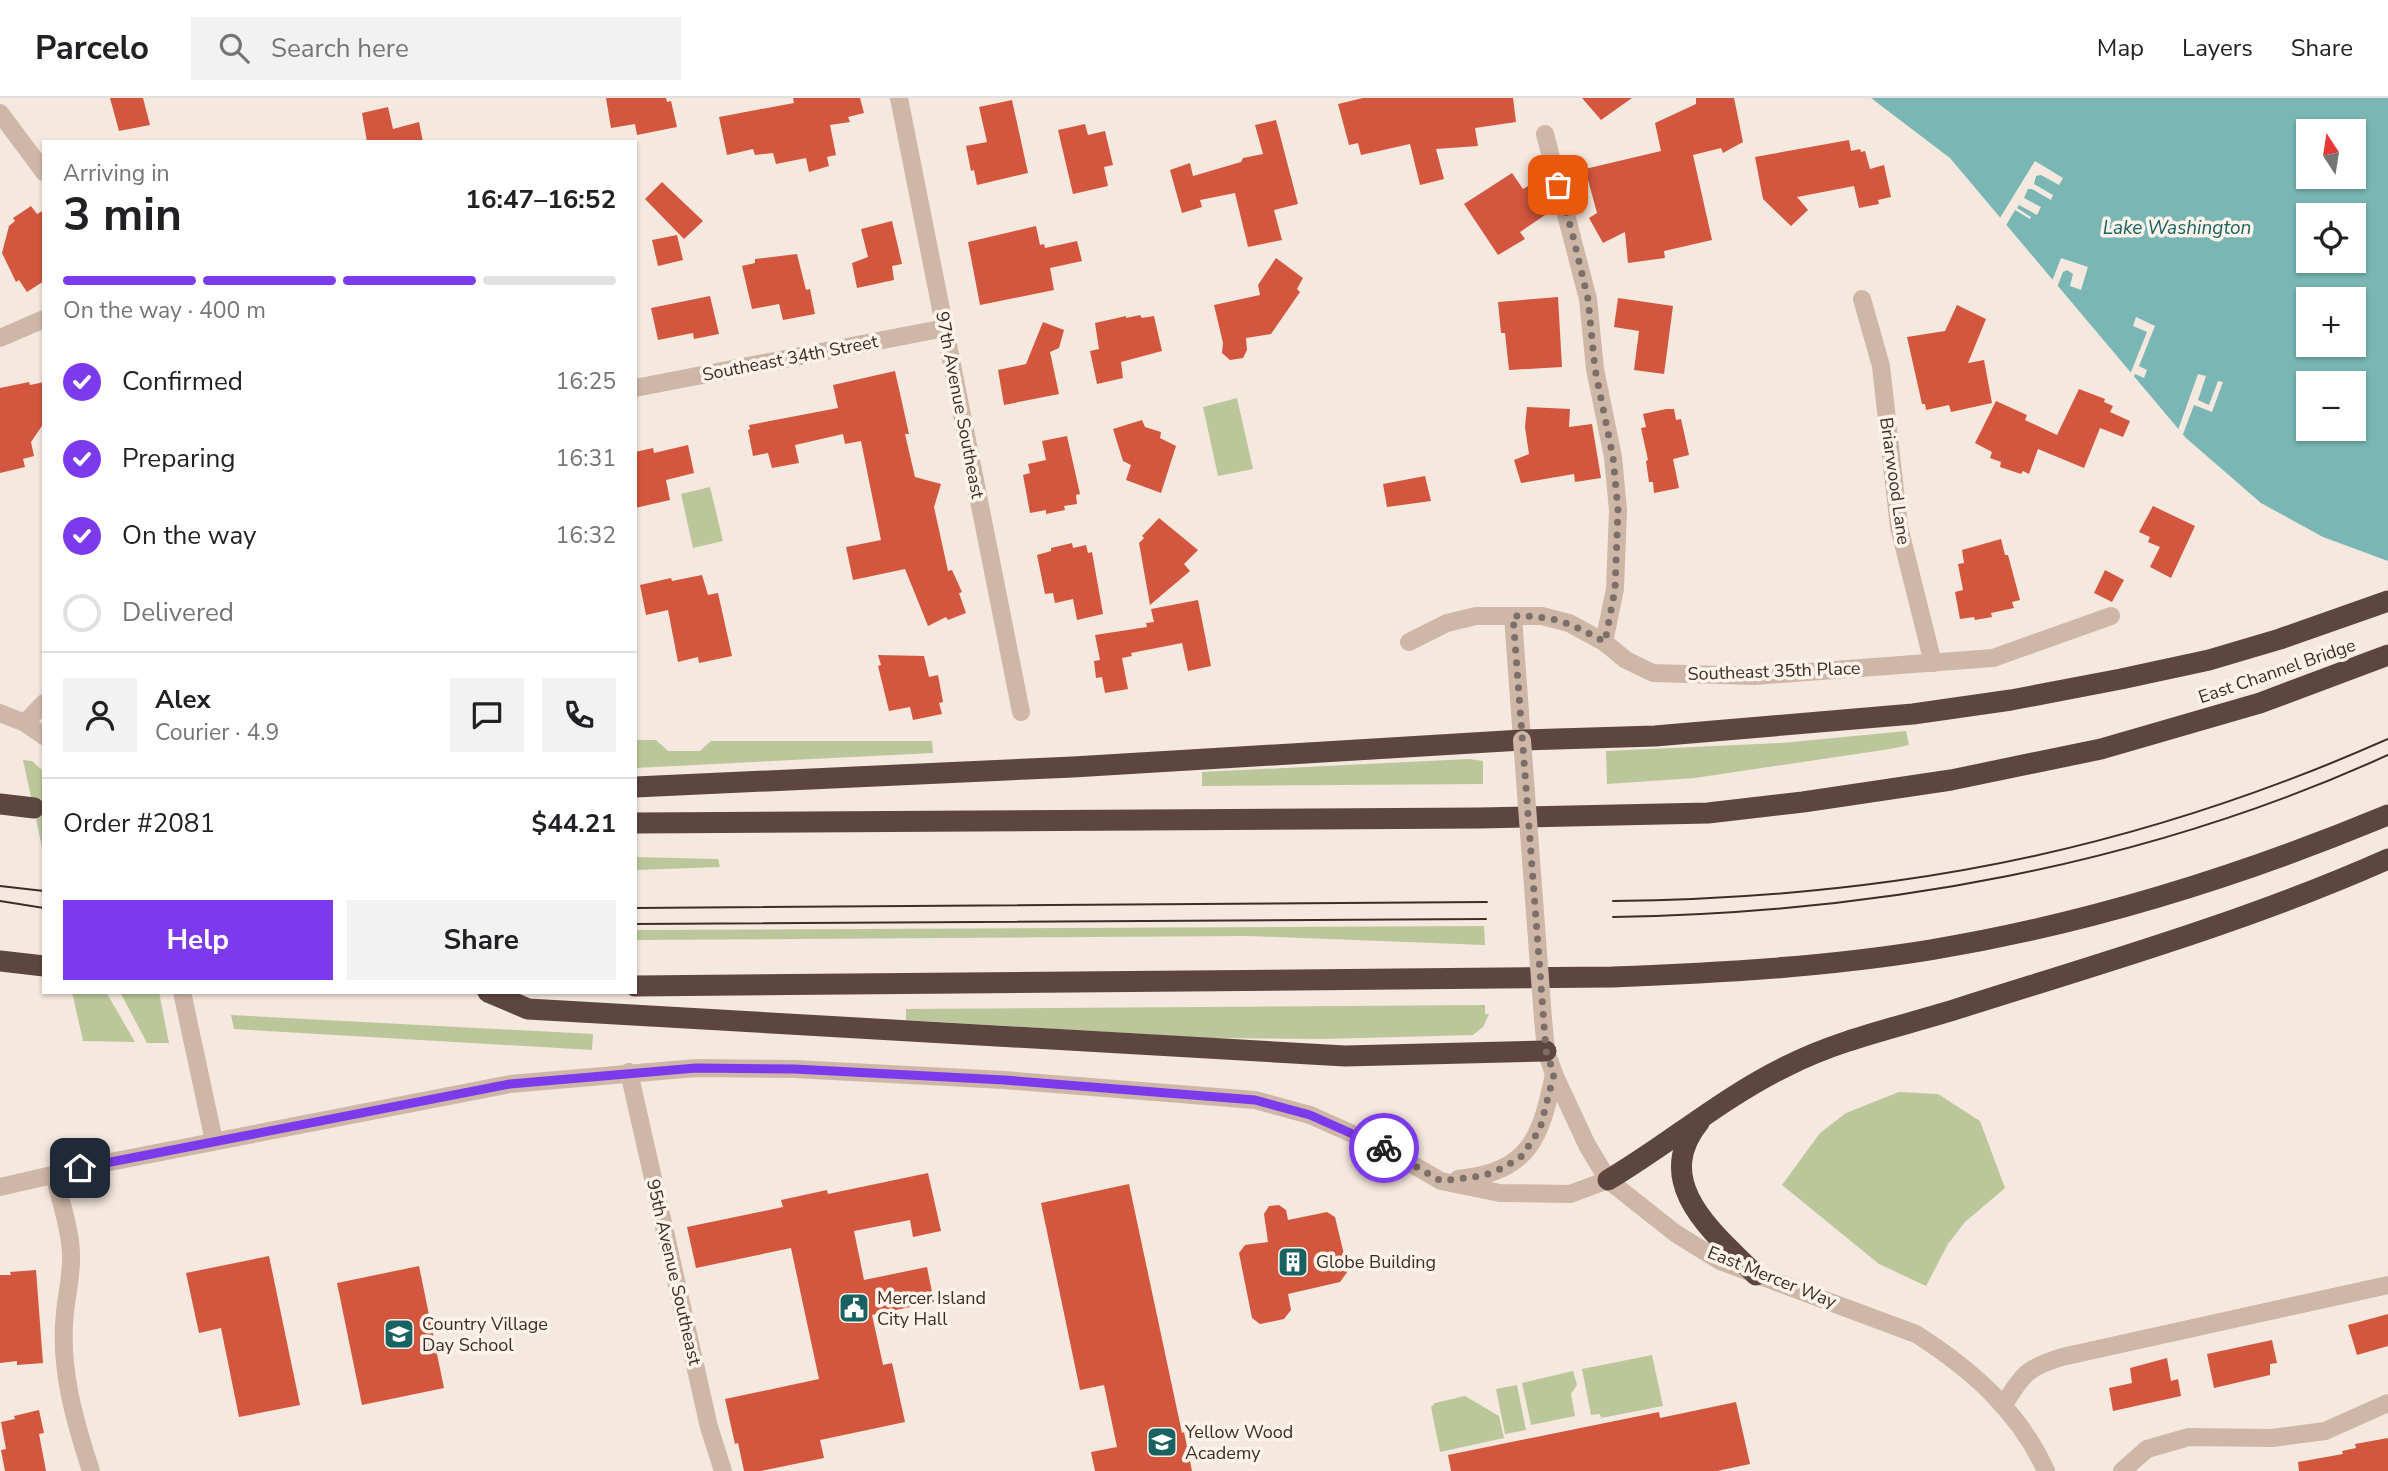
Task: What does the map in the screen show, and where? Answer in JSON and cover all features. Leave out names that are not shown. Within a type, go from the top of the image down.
[{"type":"highway","points":[[637,787],[1073,767],[1522,740],[1655,736],[1913,714],[2011,700],[2162,671],[2280,639],[2388,601]]},
{"type":"highway","name":"East Channel Bridge","points":[[637,823],[1480,818],[1707,813],[1843,797],[1951,780],[2101,749],[2260,704],[2388,655]]},
{"type":"highway","points":[[0,804],[34,808]]},
{"type":"highway","points":[[637,986],[1702,974],[1814,964],[1930,950],[2083,918],[2223,877],[2388,815]]},
{"type":"highway","points":[[1608,1180],[1645,1158],[1706,1114],[1787,1065],[1844,1043],[2236,918],[2331,884],[2388,859]]},
{"type":"highway","points":[[0,961],[42,967]]},
{"type":"highway","points":[[493,994],[528,1009],[1331,1055],[1546,1051]]},
{"type":"highway","points":[[1706,1114],[1694,1128],[1685,1146],[1682,1164],[1685,1191],[1698,1216],[1756,1275]]},
{"type":"street","name":"97th Avenue Southeast","points":[[899,98],[1021,712]]},
{"type":"street","points":[[0,113],[42,169]]},
{"type":"street","points":[[1545,134],[1588,299],[1595,369],[1613,457],[1618,510],[1615,589],[1605,642]]},
{"type":"street","name":"Briarwood Lane","points":[[1862,299],[1881,366],[1899,527],[1933,663]]},
{"type":"street","points":[[0,338],[42,320]]},
{"type":"street","name":"Southeast 34th Street","points":[[637,388],[945,328]]},
{"type":"street","name":"Southeast 35th Place","points":[[1409,642],[1447,623],[1476,616],[1542,615],[1569,623],[1605,642],[1626,660],[1653,674],[1754,676],[1993,658],[2111,616]]},
{"type":"street","name":"East Mercer Way","points":[[1513,616],[1546,1051],[1587,1145],[1608,1180],[1675,1233],[1720,1261],[1916,1334],[1967,1368],[2028,1437],[2046,1471]]},
{"type":"street","points":[[25,723],[42,706]]},
{"type":"street","points":[[0,713],[25,723],[42,735]]},
{"type":"street","points":[[182,994],[214,1141]]},
{"type":"street","points":[[0,1187],[214,1141],[510,1084],[696,1068],[794,1069],[1004,1080],[1255,1100],[1310,1115],[1382,1147],[1441,1181],[1500,1193],[1570,1194],[1608,1180]]},
{"type":"street","name":"95th Avenue Southeast","points":[[629,1072],[709,1427],[723,1471]]},
{"type":"street","points":[[1441,1181],[1483,1176],[1522,1156],[1540,1129],[1554,1074]]},
{"type":"street","points":[[54,1174],[71,1252],[65,1313],[67,1388],[91,1471]]},
{"type":"street","points":[[2003,1406],[2022,1376],[2037,1364],[2388,1285]]},
{"type":"street","points":[[2122,1471],[2147,1449],[2189,1437],[2272,1438],[2325,1431],[2388,1403]]},
{"type":"green space","points":[[1237,398],[1253,469],[1218,476],[1203,407]]},
{"type":"green space","points":[[710,487],[723,541],[693,548],[681,494]]},
{"type":"green space","points":[[1906,731],[1909,745],[1890,749],[1695,778],[1607,784],[1606,751],[1782,743]]},
{"type":"green space","points":[[637,740],[656,740],[668,751],[700,751],[711,741],[932,741],[933,753],[637,768]]},
{"type":"green space","points":[[1469,759],[1483,761],[1483,784],[1202,786],[1202,772]]},
{"type":"green space","points":[[23,760],[32,761],[42,770],[42,847]]},
{"type":"green space","points":[[637,857],[718,859],[720,867],[637,870]]},
{"type":"green space","points":[[1484,926],[1485,945],[1247,936],[637,940],[637,930]]},
{"type":"green space","points":[[72,994],[107,994],[135,1042],[83,1041]]},
{"type":"green space","points":[[121,994],[159,994],[169,1043],[147,1043]]},
{"type":"green space","points":[[1485,1005],[1485,1014],[1489,1014],[1483,1027],[1473,1035],[1322,1039],[1207,1038],[906,1020],[906,1009]]},
{"type":"green space","points":[[231,1015],[593,1034],[592,1050],[234,1029]]},
{"type":"green space","points":[[1899,1092],[1938,1094],[1980,1121],[2005,1188],[1965,1222],[1948,1244],[1926,1286],[1879,1264],[1782,1185],[1820,1133],[1846,1113]]},
{"type":"green space","points":[[1652,1355],[1663,1406],[1601,1418],[1600,1414],[1591,1415],[1582,1369]]},
{"type":"green space","points":[[1573,1371],[1577,1385],[1571,1394],[1575,1416],[1531,1425],[1522,1383]]},
{"type":"green space","points":[[1517,1385],[1526,1430],[1505,1434],[1496,1389]]},
{"type":"green space","points":[[1465,1396],[1499,1416],[1504,1438],[1440,1452],[1431,1407],[1435,1403]]},
{"type":"water","name":"Lake Washington","points":[[1871,98],[2388,98],[2388,561],[2323,537],[2261,503],[2186,438],[1950,158]]},
{"type":"pier","points":[[2035,161],[2063,178],[2059,185],[2041,175],[2036,176],[2034,184],[2053,195],[2051,200],[2028,189],[2024,198],[2041,207],[2037,215],[2019,205],[2017,208],[2031,217],[2030,219],[2015,210],[2004,229],[1998,221]]},
{"type":"pier","points":[[2061,258],[2088,267],[2081,290],[2070,286],[2073,274],[2067,270],[2063,272],[2056,290],[2051,284]]},
{"type":"pier","points":[[2136,317],[2155,326],[2139,366],[2147,370],[2144,378],[2135,374],[2132,380],[2129,377],[2147,332],[2133,326]]},
{"type":"pier","points":[[2198,374],[2206,376],[2198,400],[2209,405],[2218,381],[2223,382],[2212,412],[2194,405],[2182,437],[2177,433]]},
{"type":"building","points":[[110,98],[143,98],[150,125],[119,131]]},
{"type":"building","points":[[606,98],[666,98],[667,102],[671,101],[677,127],[637,135],[635,124],[611,128]]},
{"type":"building","points":[[793,98],[860,98],[864,113],[848,117],[850,122],[830,125],[836,155],[827,157],[829,166],[809,172],[806,158],[776,164],[773,153],[755,155],[753,149],[727,155],[719,117],[794,103]]},
{"type":"building","points":[[1363,98],[1513,98],[1516,122],[1475,128],[1478,146],[1436,149],[1444,179],[1420,185],[1410,144],[1361,155],[1358,143],[1349,145],[1338,104]]},
{"type":"building","points":[[1582,98],[1632,98],[1601,120]]},
{"type":"building","points":[[1696,98],[1734,98],[1743,142],[1723,153],[1721,148],[1693,155],[1712,240],[1664,251],[1665,258],[1628,263],[1625,232],[1603,243],[1589,218],[1597,213],[1585,169],[1661,151],[1655,123],[1696,104]]},
{"type":"building","points":[[1012,100],[1028,173],[977,185],[966,146],[987,142],[979,107]]},
{"type":"building","points":[[388,107],[393,129],[419,122],[423,140],[367,140],[362,113]]},
{"type":"building","points":[[1276,120],[1298,204],[1274,210],[1282,240],[1248,247],[1235,193],[1200,200],[1202,207],[1182,213],[1170,170],[1190,163],[1193,176],[1241,162],[1243,158],[1263,154],[1255,125]]},
{"type":"building","points":[[1085,124],[1088,135],[1105,131],[1113,165],[1104,167],[1108,186],[1073,194],[1058,130]]},
{"type":"building","points":[[1849,140],[1851,151],[1865,151],[1870,169],[1884,165],[1891,197],[1878,200],[1879,204],[1859,208],[1854,186],[1797,197],[1808,210],[1791,226],[1763,199],[1755,157]]},
{"type":"building","points":[[1512,173],[1523,189],[1533,183],[1551,211],[1520,232],[1525,239],[1498,255],[1464,204]]},
{"type":"building","points":[[662,182],[703,221],[684,239],[645,199]]},
{"type":"building","points":[[31,206],[37,214],[42,211],[42,282],[27,292],[19,280],[16,282],[2,253],[9,226],[15,221],[13,218]]},
{"type":"building","points":[[892,221],[902,264],[892,266],[894,280],[857,288],[852,263],[868,257],[861,229]]},
{"type":"building","points":[[1036,226],[1040,245],[1044,244],[1045,248],[1077,241],[1082,261],[1050,268],[1054,290],[980,305],[968,242]]},
{"type":"building","points":[[677,235],[683,260],[658,266],[652,240]]},
{"type":"building","points":[[797,254],[806,290],[810,289],[815,314],[783,320],[779,304],[752,309],[742,266],[755,263],[755,259]]},
{"type":"building","points":[[1276,258],[1303,278],[1297,289],[1300,292],[1271,334],[1246,338],[1247,350],[1243,358],[1230,360],[1222,353],[1223,343],[1214,305],[1260,295],[1258,285]]},
{"type":"building","points":[[710,296],[719,334],[694,339],[693,333],[658,340],[651,308]]},
{"type":"building","points":[[1558,297],[1562,367],[1509,370],[1498,302]]},
{"type":"building","points":[[1618,298],[1673,306],[1664,374],[1634,370],[1639,331],[1614,327]]},
{"type":"building","points":[[1957,305],[1986,319],[1968,363],[1984,360],[1992,403],[1951,412],[1949,405],[1926,410],[1925,404],[1922,404],[1907,337],[1945,331]]},
{"type":"building","points":[[1140,315],[1142,318],[1154,316],[1162,351],[1121,362],[1123,378],[1097,384],[1090,351],[1099,349],[1095,323]]},
{"type":"building","points":[[1043,322],[1064,330],[1059,348],[1050,352],[1059,394],[1004,405],[998,370],[1026,364]]},
{"type":"building","points":[[895,371],[915,477],[941,484],[934,507],[948,571],[952,570],[962,592],[959,593],[966,613],[948,620],[946,617],[928,626],[905,569],[853,580],[846,547],[881,540],[861,441],[845,444],[843,434],[795,445],[799,463],[772,468],[768,453],[753,456],[748,430],[749,425],[838,408],[833,385]]},
{"type":"building","points":[[29,382],[30,385],[42,382],[42,426],[31,442],[34,456],[23,459],[25,467],[0,473],[0,388]]},
{"type":"building","points":[[2079,389],[2105,399],[2104,402],[2113,406],[2110,412],[2130,421],[2123,437],[2100,428],[2084,468],[2038,449],[2029,474],[2023,471],[2021,474],[2000,467],[2001,462],[1990,458],[1992,452],[1975,443],[1996,401],[2027,415],[2025,420],[2057,435]]},
{"type":"building","points":[[1527,407],[1570,409],[1569,427],[1592,424],[1601,478],[1575,482],[1574,474],[1521,483],[1514,460],[1529,454],[1525,427]]},
{"type":"building","points":[[1674,409],[1676,420],[1681,419],[1689,455],[1673,459],[1679,488],[1654,493],[1653,482],[1649,482],[1648,460],[1641,428],[1646,427],[1643,414]]},
{"type":"building","points":[[1142,420],[1145,427],[1161,432],[1160,438],[1176,446],[1161,493],[1126,480],[1131,465],[1123,461],[1113,429]]},
{"type":"building","points":[[1067,436],[1080,494],[1076,495],[1077,504],[1046,514],[1046,510],[1030,513],[1023,475],[1030,473],[1028,464],[1046,460],[1042,441]]},
{"type":"building","points":[[688,445],[694,473],[666,480],[670,500],[637,508],[637,452],[653,448],[654,453]]},
{"type":"building","points":[[1425,476],[1431,501],[1387,507],[1383,484]]},
{"type":"building","points":[[2153,506],[2195,526],[2171,578],[2150,567],[2160,547],[2148,542],[2150,537],[2139,532]]},
{"type":"building","points":[[1159,518],[1198,550],[1184,564],[1190,571],[1150,605],[1139,543]]},
{"type":"building","points":[[2001,539],[2020,600],[2012,602],[2014,608],[1991,613],[1992,617],[1960,619],[1955,592],[1963,590],[1958,564],[1964,563],[1962,550]]},
{"type":"building","points":[[1072,543],[1073,548],[1086,545],[1088,553],[1092,552],[1103,614],[1077,620],[1073,599],[1055,603],[1053,593],[1045,594],[1037,555]]},
{"type":"building","points":[[2105,570],[2124,580],[2112,602],[2094,593]]},
{"type":"building","points":[[702,575],[708,595],[718,593],[732,656],[699,663],[698,657],[678,662],[668,610],[646,615],[640,585]]},
{"type":"building","points":[[1198,600],[1211,666],[1188,671],[1182,643],[1131,653],[1132,656],[1122,658],[1128,689],[1105,693],[1102,677],[1096,678],[1094,661],[1100,660],[1095,635],[1147,627],[1146,623],[1154,622],[1151,609]]},
{"type":"building","points":[[878,655],[924,656],[929,677],[938,675],[943,702],[939,703],[942,714],[913,720],[910,707],[889,711],[878,666],[881,665]]},
{"type":"building","name":"Mercer Island City Hall","points":[[928,1173],[941,1231],[913,1237],[910,1220],[854,1231],[864,1280],[927,1267],[934,1302],[872,1315],[883,1365],[892,1363],[905,1422],[820,1440],[824,1458],[761,1471],[744,1471],[725,1399],[819,1379],[791,1248],[696,1268],[687,1227],[783,1207],[781,1200],[827,1190],[828,1194]]},
{"type":"building","points":[[1129,1184],[1192,1471],[1095,1471],[1091,1452],[1117,1447],[1104,1385],[1080,1390],[1041,1203]]},
{"type":"building","name":"Globe Building","points":[[1279,1205],[1286,1210],[1288,1220],[1327,1212],[1335,1217],[1348,1271],[1340,1282],[1288,1294],[1291,1310],[1284,1319],[1260,1324],[1252,1318],[1239,1253],[1245,1245],[1268,1242],[1264,1214],[1269,1206]]},
{"type":"building","points":[[269,1256],[300,1405],[239,1417],[221,1328],[199,1333],[186,1273]]},
{"type":"building","points":[[419,1266],[444,1388],[362,1405],[337,1283]]},
{"type":"building","points":[[36,1270],[43,1363],[0,1363],[0,1275]]},
{"type":"building","points":[[2388,1314],[2388,1346],[2357,1355],[2348,1325]]},
{"type":"building","points":[[2272,1340],[2277,1363],[2270,1364],[2270,1375],[2214,1388],[2207,1354]]},
{"type":"building","points":[[2167,1358],[2171,1381],[2178,1379],[2181,1396],[2113,1411],[2109,1388],[2132,1383],[2130,1368]]},
{"type":"building","points":[[1736,1402],[1750,1464],[1717,1471],[1451,1471],[1448,1455],[1659,1412],[1660,1418]]},
{"type":"building","points":[[39,1410],[44,1433],[39,1434],[46,1471],[5,1471],[1,1450],[6,1449],[1,1422]]},
{"type":"building","points":[[2388,1438],[2388,1471],[2299,1471],[2298,1462],[2343,1454],[2342,1451],[2356,1448],[2355,1444]]},
{"type":"tram line","points":[[1613,901],[1789,893],[1894,881],[2021,859],[2208,808],[2269,787],[2388,739]]},
{"type":"tram line","points":[[1613,917],[1812,905],[1911,893],[2009,876],[2106,854],[2202,826],[2296,793],[2388,755]]},
{"type":"tram line","points":[[0,886],[42,891]]},
{"type":"tram line","points":[[0,901],[42,908]]},
{"type":"tram line","points":[[637,908],[1487,902]]},
{"type":"tram line","points":[[637,924],[1486,919]]},
{"type":"way so far","points":[[1384,1148],[1441,1181],[1483,1176],[1503,1168],[1522,1156],[1540,1129],[1554,1074],[1546,1051],[1513,616],[1542,615],[1569,623],[1605,642],[1615,589],[1618,510],[1613,457],[1595,369],[1588,299],[1558,185]]},
{"type":"place","name":"Globe Building","points":[[1293,1262]]},
{"type":"place","name":"Mercer Island City Hall","points":[[854,1308]]},
{"type":"place","name":"Country Village Day School","points":[[399,1334]]},
{"type":"place","name":"Yellow Wood Academy","points":[[1162,1442]]},
{"type":"route","points":[[80,1168],[510,1084],[696,1068],[794,1069],[1004,1080],[1255,1100],[1310,1115],[1384,1148]]}]
